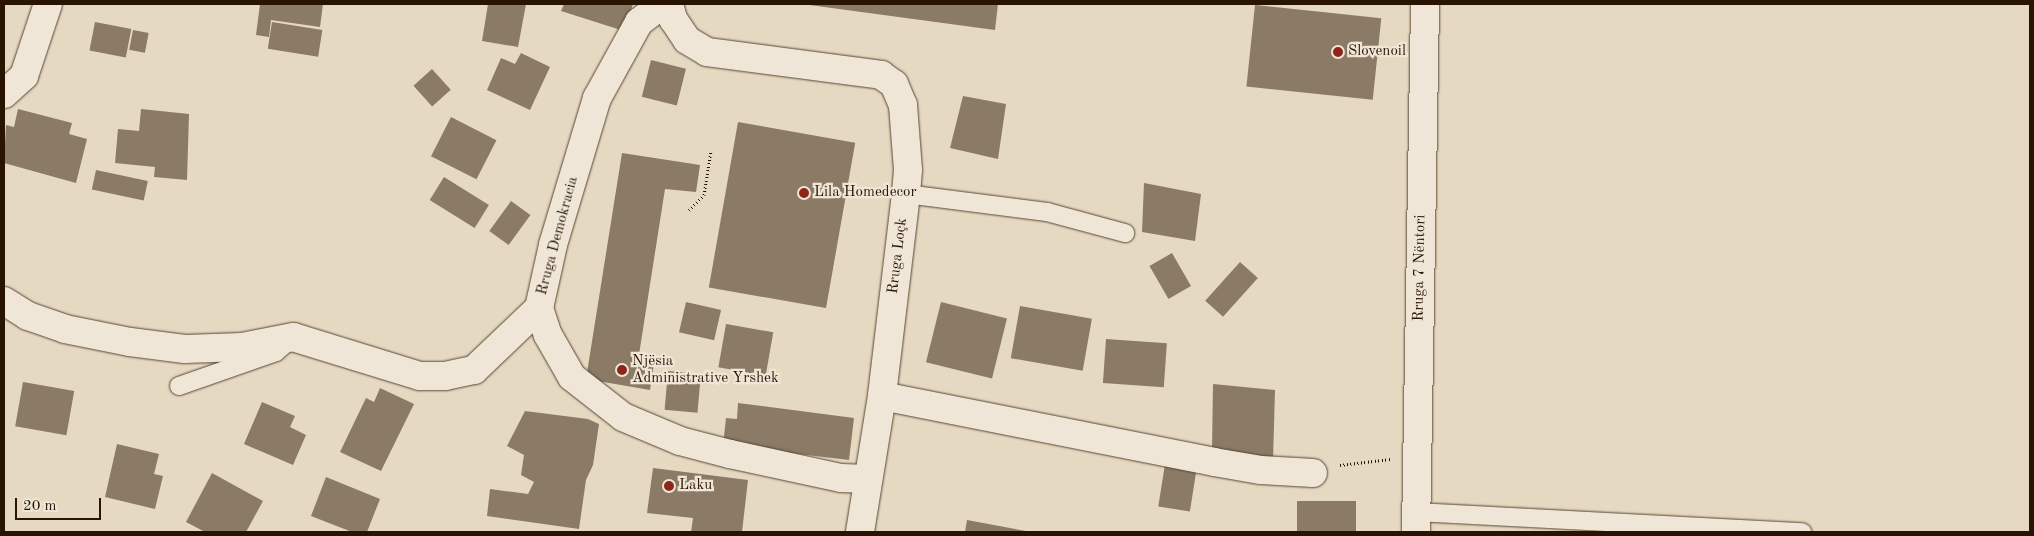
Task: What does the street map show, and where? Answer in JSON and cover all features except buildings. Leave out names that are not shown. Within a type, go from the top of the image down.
[{"type":"street","points":[[4,94],[24,76],[48,4]]},
{"type":"street","name":"Rruga Demokracia","points":[[663,4],[638,22],[597,98],[553,245],[539,308],[548,336],[572,377],[623,417],[680,441],[730,454],[841,478],[868,479]]},
{"type":"street","name":"Rruga Loçk","points":[[669,4],[673,19],[687,40],[707,52],[881,75],[894,84],[902,105],[906,133],[906,194],[882,396],[860,532]]},
{"type":"street","name":"Rruga 7 Nëntori","points":[[1416,522],[1425,4]]},
{"type":"street","points":[[4,301],[28,316],[65,329],[185,349],[242,346],[293,336],[420,376],[445,376],[474,370],[539,308]]},
{"type":"street","points":[[882,396],[1214,462],[1261,470],[1313,473]]},
{"type":"lane","points":[[906,194],[1047,212],[1125,233]]},
{"type":"lane","points":[[179,386],[276,352],[293,336]]},
{"type":"lane","points":[[1416,522],[1802,532]]},
{"type":"path","points":[[689,210],[704,195],[711,151]]},
{"type":"path","points":[[1313,473],[1346,463],[1416,458]]},
{"type":"place","name":"Slovenoil","points":[[1338,52]]},
{"type":"place","name":"Lila Homedecor","points":[[804,193]]},
{"type":"place","name":"Njësia Administrative Yrshek","points":[[622,370]]},
{"type":"place","name":"Laku","points":[[669,486]]}]
